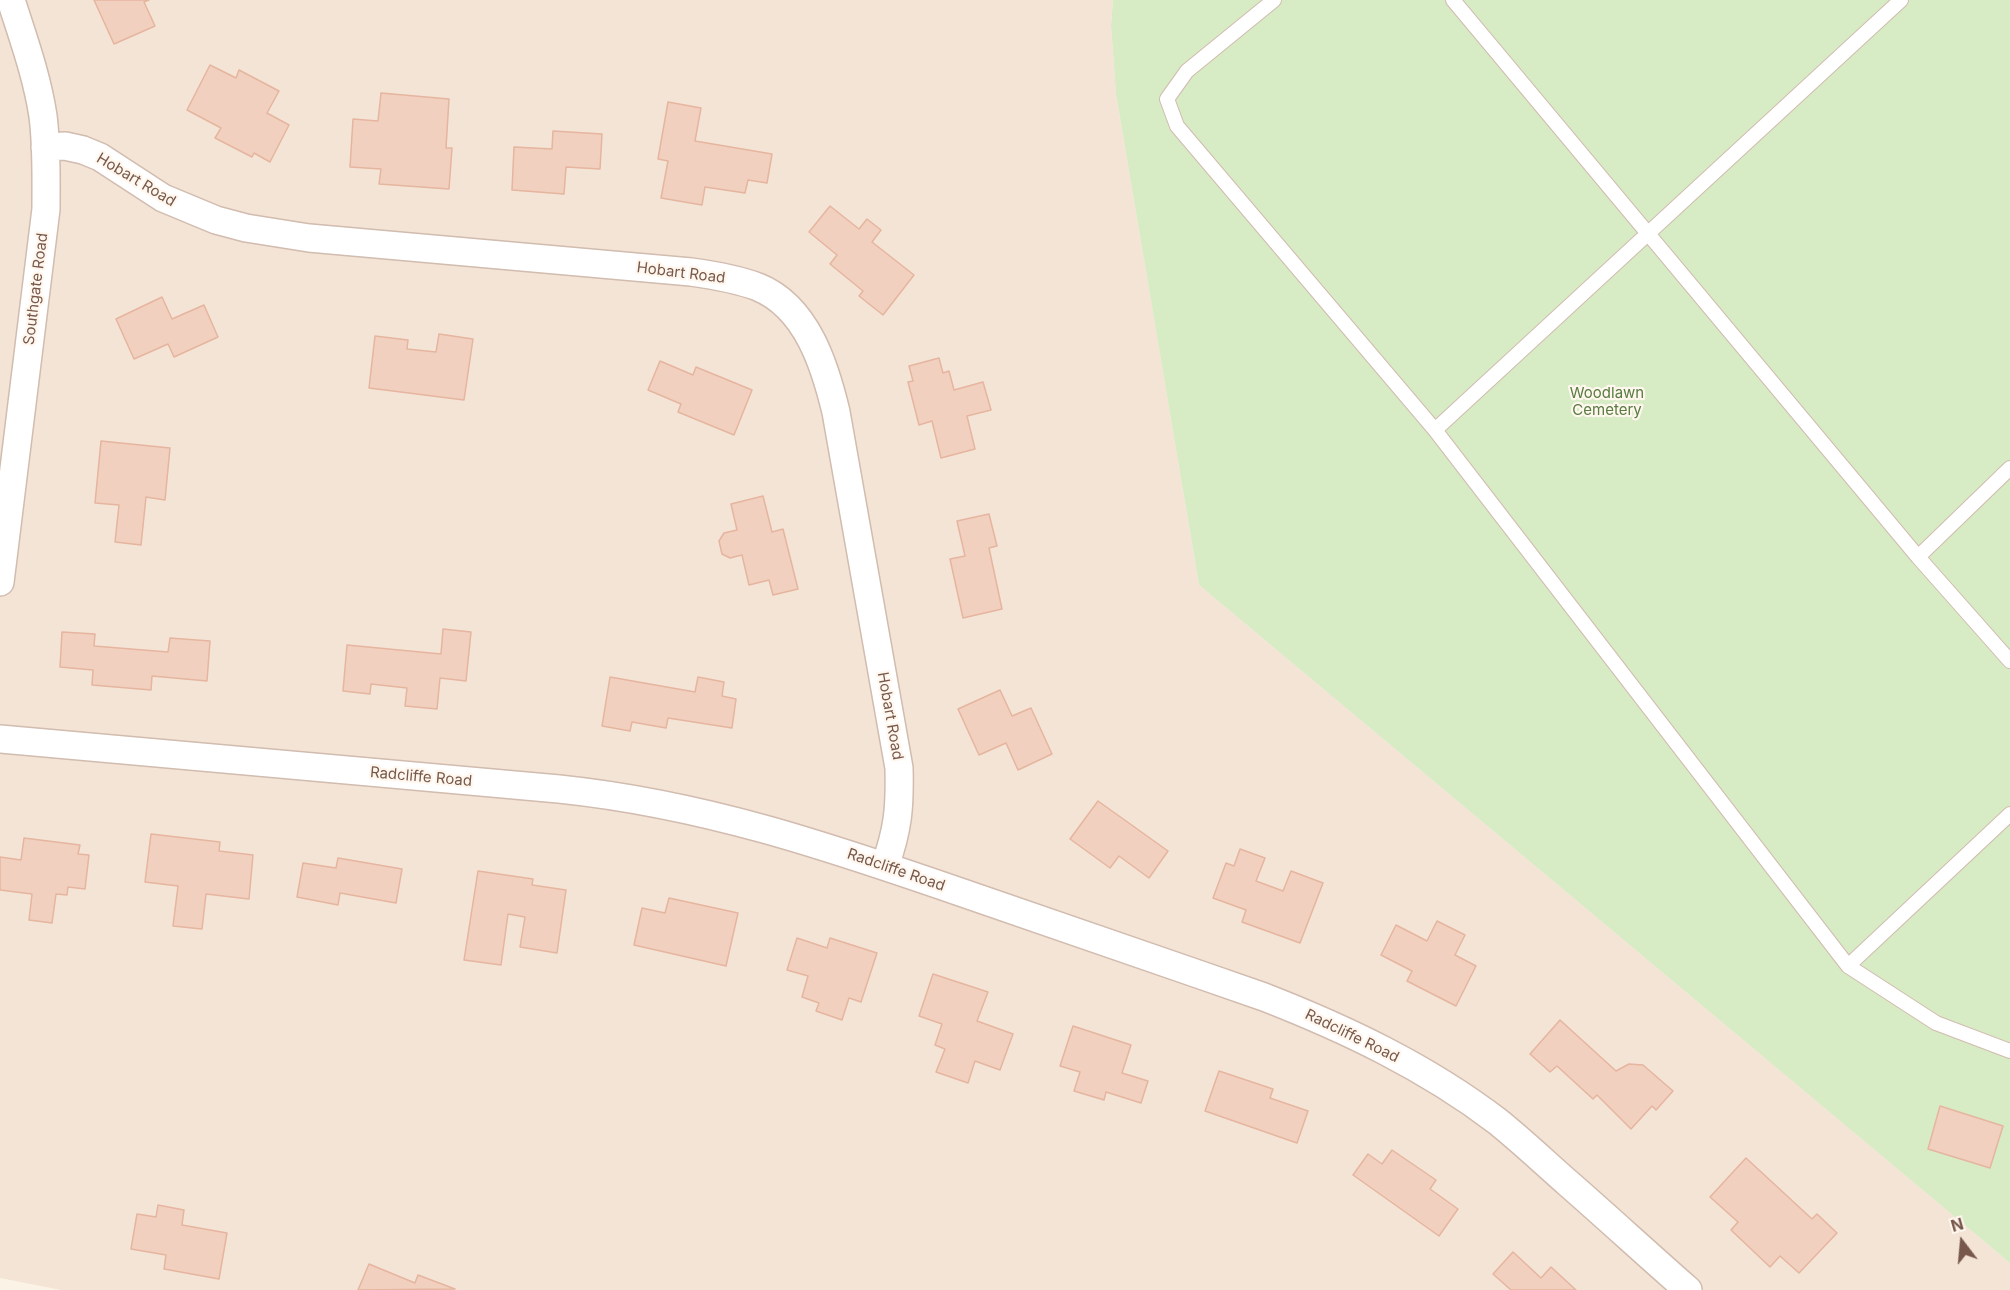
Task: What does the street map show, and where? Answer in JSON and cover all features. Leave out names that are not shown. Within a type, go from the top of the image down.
[{"type":"street","name":"Southgate Road","points":[[0,582],[46,209],[45,147],[38,90],[11,0]]},
{"type":"street","name":"Hobart Road","points":[[45,147],[64,146],[83,150],[100,157],[163,198],[216,220],[246,228],[309,238],[691,272],[737,281],[777,297],[792,311],[816,352],[825,372],[836,412],[899,768],[899,810],[896,830],[885,866]]},
{"type":"street","name":"Radcliffe Road","points":[[0,739],[629,797],[744,822],[832,848],[1264,997],[1317,1017],[1374,1044],[1450,1089],[1496,1121],[1540,1156],[1688,1290]]},
{"type":"lane","points":[[1274,0],[1188,71],[1167,99],[1177,126],[1435,430],[1848,966],[1936,1023],[2010,1051]]},
{"type":"lane","points":[[1453,0],[1918,557],[2010,661]]},
{"type":"lane","points":[[1435,430],[1901,0]]},
{"type":"lane","points":[[1918,557],[2010,468]]},
{"type":"lane","points":[[1848,966],[2010,814]]},
{"type":"shaded area","points":[[0,0],[1113,0],[1111,25],[1116,94],[1199,585],[2010,1263],[2010,1290],[61,1290],[0,1278]]},
{"type":"green space","name":"Woodlawn Cemetery","points":[[1113,0],[2010,0],[2010,1263],[1199,585],[1116,94],[1111,25]]},
{"type":"building","points":[[94,0],[149,0],[144,2],[155,26],[114,44]]},
{"type":"building","points":[[210,65],[236,78],[239,70],[279,91],[267,113],[289,125],[270,162],[254,153],[252,157],[215,138],[221,128],[187,110]]},
{"type":"building","points":[[381,93],[449,99],[446,148],[452,148],[449,189],[379,184],[381,169],[350,167],[353,119],[378,121]]},
{"type":"building","points":[[668,102],[701,108],[695,141],[772,154],[767,183],[748,180],[745,193],[705,187],[702,205],[661,198],[668,161],[658,159]]},
{"type":"building","points":[[553,131],[602,134],[600,169],[566,167],[564,194],[512,190],[514,147],[552,149]]},
{"type":"building","points":[[830,206],[859,229],[867,219],[881,230],[872,242],[914,275],[883,315],[859,296],[863,291],[830,264],[837,255],[809,232]]},
{"type":"building","points":[[162,297],[172,319],[204,305],[218,337],[174,357],[168,344],[134,359],[116,319]]},
{"type":"building","points":[[439,334],[473,339],[464,400],[369,388],[375,336],[408,340],[407,349],[436,352]]},
{"type":"building","points":[[939,358],[943,373],[949,371],[954,390],[983,382],[991,410],[967,416],[975,449],[941,458],[932,421],[919,425],[908,382],[913,381],[909,366]]},
{"type":"building","points":[[660,361],[693,375],[696,367],[752,390],[734,435],[678,412],[681,404],[648,390]]},
{"type":"building","points":[[101,441],[170,448],[165,500],[146,497],[141,545],[115,542],[119,505],[95,503]]},
{"type":"building","points":[[763,496],[772,532],[783,529],[798,589],[773,595],[769,580],[749,585],[742,555],[730,558],[722,554],[719,541],[724,533],[737,530],[731,504]]},
{"type":"building","points":[[989,514],[997,546],[989,548],[1002,609],[963,618],[950,559],[965,556],[957,521]]},
{"type":"building","points":[[443,629],[471,632],[466,681],[440,678],[437,709],[405,706],[407,688],[371,684],[370,694],[343,691],[347,645],[441,654]]},
{"type":"building","points":[[62,632],[95,634],[94,646],[168,652],[170,638],[210,641],[207,681],[152,676],[151,690],[92,685],[93,670],[60,667]]},
{"type":"building","points":[[610,677],[695,692],[698,677],[724,682],[722,696],[736,699],[732,728],[668,718],[666,728],[632,722],[630,731],[602,726]]},
{"type":"building","points":[[1000,690],[1012,716],[1031,708],[1052,754],[1018,770],[1006,743],[979,755],[958,709]]},
{"type":"building","points":[[1098,801],[1168,851],[1149,878],[1119,856],[1110,868],[1070,839]]},
{"type":"building","points":[[151,834],[220,842],[219,851],[253,855],[249,899],[206,894],[202,929],[173,926],[178,886],[145,882]]},
{"type":"building","points":[[24,838],[80,845],[78,854],[89,855],[85,889],[68,887],[67,895],[56,894],[52,923],[29,920],[32,894],[0,890],[0,857],[21,860]]},
{"type":"building","points":[[1240,849],[1265,858],[1256,881],[1283,891],[1291,871],[1323,883],[1300,943],[1242,922],[1246,910],[1213,898],[1226,863],[1234,866]]},
{"type":"building","points":[[338,858],[402,869],[396,903],[340,893],[338,905],[297,897],[303,863],[336,868]]},
{"type":"building","points":[[478,871],[533,879],[532,885],[566,890],[557,953],[520,947],[525,917],[508,914],[501,965],[464,960]]},
{"type":"building","points":[[669,898],[738,913],[726,966],[634,945],[642,908],[665,913]]},
{"type":"building","points":[[1437,921],[1465,935],[1455,955],[1476,966],[1456,1006],[1407,981],[1412,971],[1381,955],[1396,925],[1427,941]]},
{"type":"building","points":[[797,938],[827,948],[830,938],[877,953],[861,1002],[849,998],[842,1020],[816,1011],[819,1003],[802,997],[808,976],[787,970]]},
{"type":"building","points":[[933,974],[988,992],[977,1021],[1013,1034],[1000,1070],[975,1061],[968,1083],[936,1072],[945,1049],[935,1045],[942,1024],[919,1016]]},
{"type":"building","points":[[1560,1020],[1616,1071],[1629,1064],[1643,1065],[1673,1091],[1656,1110],[1652,1106],[1631,1129],[1597,1095],[1593,1099],[1557,1066],[1550,1072],[1530,1054]]},
{"type":"building","points":[[1073,1026],[1131,1045],[1122,1073],[1148,1081],[1141,1103],[1106,1092],[1104,1100],[1074,1091],[1080,1072],[1060,1066]]},
{"type":"building","points":[[1219,1071],[1273,1089],[1270,1098],[1308,1111],[1297,1143],[1205,1111]]},
{"type":"building","points":[[1940,1106],[2003,1126],[1990,1168],[1928,1149]]},
{"type":"building","points":[[1392,1150],[1436,1180],[1430,1189],[1458,1209],[1439,1236],[1353,1175],[1368,1154],[1382,1164]]},
{"type":"building","points":[[1746,1158],[1812,1219],[1817,1214],[1837,1233],[1799,1273],[1780,1256],[1770,1267],[1731,1230],[1738,1222],[1710,1197]]},
{"type":"building","points":[[158,1205],[184,1210],[182,1225],[227,1233],[219,1279],[164,1269],[166,1255],[131,1249],[137,1214],[156,1217]]},
{"type":"building","points":[[1513,1252],[1541,1278],[1551,1267],[1576,1290],[1511,1290],[1493,1274]]},
{"type":"building","points":[[369,1264],[415,1283],[418,1275],[455,1289],[358,1290]]}]
